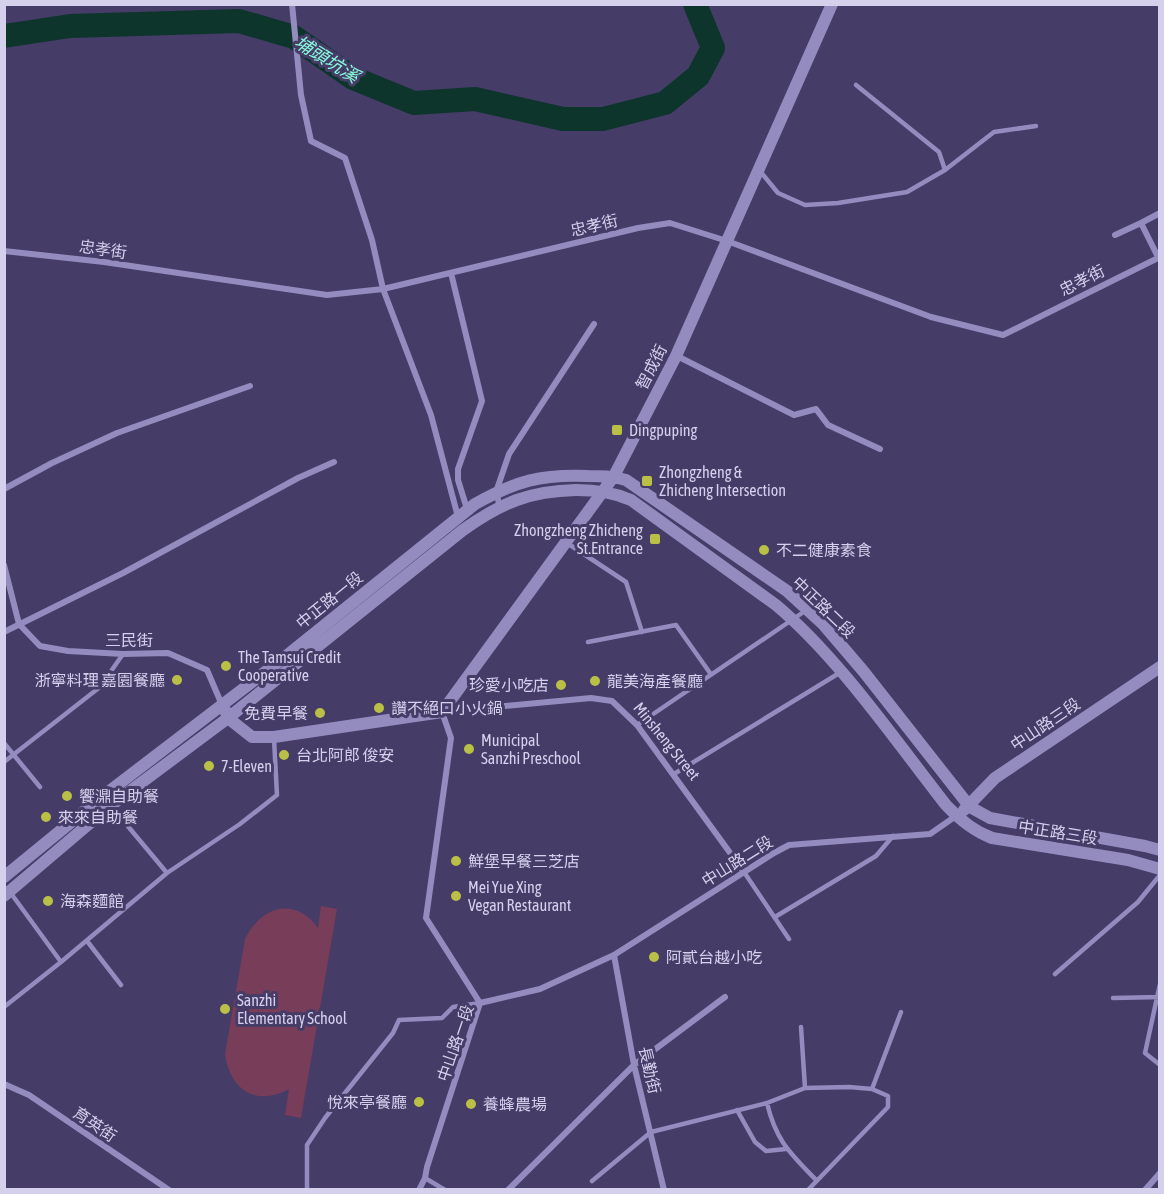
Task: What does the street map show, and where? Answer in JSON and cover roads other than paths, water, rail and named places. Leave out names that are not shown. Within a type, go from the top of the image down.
[{"type":"main road","name":"智成街","points":[[442,712],[614,477],[676,356],[832,4]]},
{"type":"main road","name":"中正路一段","points":[[4,877],[103,796],[290,653],[463,513],[496,492],[549,476],[614,477]]},
{"type":"main road","name":"中正路二段","points":[[614,477],[626,480],[645,492],[787,591],[823,624],[864,672],[970,807]]},
{"type":"main road","name":"中正路一段","points":[[7,894],[110,806],[228,718],[463,530],[500,507],[526,496],[546,492],[592,490],[604,492]]},
{"type":"main road","name":"中正路二段","points":[[604,492],[618,494],[631,500],[793,620],[841,672],[956,816]]},
{"type":"main road","name":"中山路三段","points":[[956,816],[970,807],[995,778],[1160,667]]},
{"type":"main road","name":"Minsheng Street","points":[[222,705],[228,718],[252,737],[274,737],[442,712]]},
{"type":"main road","name":"中正路三段","points":[[970,807],[990,818],[1160,850]]},
{"type":"main road","name":"中正路三段","points":[[956,816],[973,829],[992,838],[1128,860],[1160,869]]},
{"type":"street","points":[[291,4],[301,95],[311,141],[345,158],[372,240],[383,289],[431,415],[463,513]]},
{"type":"street","points":[[1115,235],[1160,213]]},
{"type":"street","name":"忠孝街","points":[[4,251],[104,262],[327,295],[383,289],[638,228],[670,223],[727,240],[931,317],[1003,335],[1159,257]]},
{"type":"street","points":[[1141,223],[1159,257]]},
{"type":"street","points":[[451,273],[482,401],[458,469],[463,513]]},
{"type":"street","points":[[500,507],[496,492],[509,454],[594,324]]},
{"type":"street","points":[[676,356],[794,415],[816,409],[828,425],[880,449]]},
{"type":"street","points":[[4,489],[52,463],[117,433],[250,386]]},
{"type":"street","points":[[4,632],[123,573],[298,478],[334,462]]},
{"type":"street","points":[[4,565],[20,624]]},
{"type":"street","name":"三民街","points":[[20,624],[40,646],[68,651],[123,654],[168,653],[207,670],[222,705]]},
{"type":"street","name":"Minsheng Street","points":[[442,712],[591,699],[612,701],[637,725],[744,872]]},
{"type":"street","points":[[442,712],[451,738],[426,918],[480,1003]]},
{"type":"street","name":"中山路二段","points":[[614,955],[789,845],[930,834],[956,816]]},
{"type":"street","name":"中山路一段","points":[[419,1190],[425,1178],[480,1003],[540,988],[614,955]]},
{"type":"street","name":"長勤街","points":[[614,955],[634,1065],[664,1190]]},
{"type":"street","points":[[508,1190],[634,1065],[725,997]]},
{"type":"street","name":"育英街","points":[[4,1084],[29,1095],[169,1190]]},
{"type":"street","points":[[1145,1190],[1160,1173]]},
{"type":"lane","points":[[856,85],[939,152],[945,170]]},
{"type":"lane","points":[[759,169],[778,193],[805,205],[838,203],[907,192],[945,170],[994,132],[1036,126]]},
{"type":"lane","points":[[567,542],[627,582],[642,632]]},
{"type":"lane","points":[[637,725],[710,673],[807,610]]},
{"type":"lane","points":[[588,642],[676,625],[710,673]]},
{"type":"lane","points":[[4,762],[100,687],[123,654]]},
{"type":"lane","points":[[674,774],[841,672]]},
{"type":"lane","points":[[4,1007],[62,963],[167,873],[240,824],[277,795],[274,737]]},
{"type":"lane","points":[[4,743],[40,787]]},
{"type":"lane","points":[[110,806],[167,873]]},
{"type":"lane","points":[[774,917],[876,856],[893,836]]},
{"type":"lane","points":[[744,872],[789,939]]},
{"type":"lane","points":[[1055,974],[1138,902],[1160,875]]},
{"type":"lane","points":[[7,894],[62,963]]},
{"type":"lane","points":[[87,941],[121,985]]},
{"type":"lane","points":[[1160,984],[1145,1053],[1160,1065]]},
{"type":"lane","points":[[1113,998],[1158,997]]},
{"type":"lane","points":[[307,1190],[308,1145],[325,1118],[393,1033],[399,1020],[442,1018],[453,1007],[480,1003]]},
{"type":"lane","points":[[872,1089],[900,1012]]},
{"type":"lane","points":[[801,1027],[805,1088]]},
{"type":"lane","points":[[592,1181],[651,1132],[767,1103],[805,1088],[872,1089],[888,1096],[888,1107],[808,1190]]},
{"type":"lane","points":[[767,1103],[772,1125],[786,1149],[816,1180]]},
{"type":"lane","points":[[737,1110],[755,1142],[766,1151],[786,1149]]},
{"type":"lane","points":[[425,1178],[445,1190]]},
{"type":"waterway","name":"埔頭坑溪","points":[[4,36],[70,26],[239,21],[294,37],[353,78],[414,103],[475,99],[563,119],[603,119],[665,103],[698,76],[713,48],[695,4]]},
{"type":"place","name":"Dingpuping","points":[[617,430]]},
{"type":"place","name":"Zhongzheng & Zhicheng Intersection","points":[[647,481]]},
{"type":"place","name":"Zhongzheng Zhicheng St.Entrance","points":[[655,539]]},
{"type":"place","name":"不二健康素食","points":[[764,550]]},
{"type":"place","name":"The Tamsui Credit Cooperative","points":[[226,666]]},
{"type":"place","name":"浙寧料理 嘉園餐廳","points":[[177,680]]},
{"type":"place","name":"龍美海產餐廳","points":[[595,681]]},
{"type":"place","name":"珍愛小吃店","points":[[561,685]]},
{"type":"place","name":"讚不絕口小火鍋","points":[[379,708]]},
{"type":"place","name":"免費早餐","points":[[320,713]]},
{"type":"place","name":"Municipal Sanzhi Preschool","points":[[469,749]]},
{"type":"place","name":"台北阿郎 俊安","points":[[284,755]]},
{"type":"place","name":"7-Eleven","points":[[209,766]]},
{"type":"place","name":"饗濎自助餐","points":[[67,796]]},
{"type":"place","name":"來來自助餐","points":[[46,817]]},
{"type":"place","name":"鮮堡早餐三芝店","points":[[456,861]]},
{"type":"place","name":"Mei Yue Xing Vegan Restaurant","points":[[456,896]]},
{"type":"place","name":"海森麵館","points":[[48,901]]},
{"type":"place","name":"阿貳台越小吃","points":[[654,957]]},
{"type":"place","name":"Sanzhi Elementary School","points":[[225,1009]]},
{"type":"place","name":"悅來亭餐廳","points":[[419,1102]]},
{"type":"place","name":"養蜂農場","points":[[471,1104]]}]
